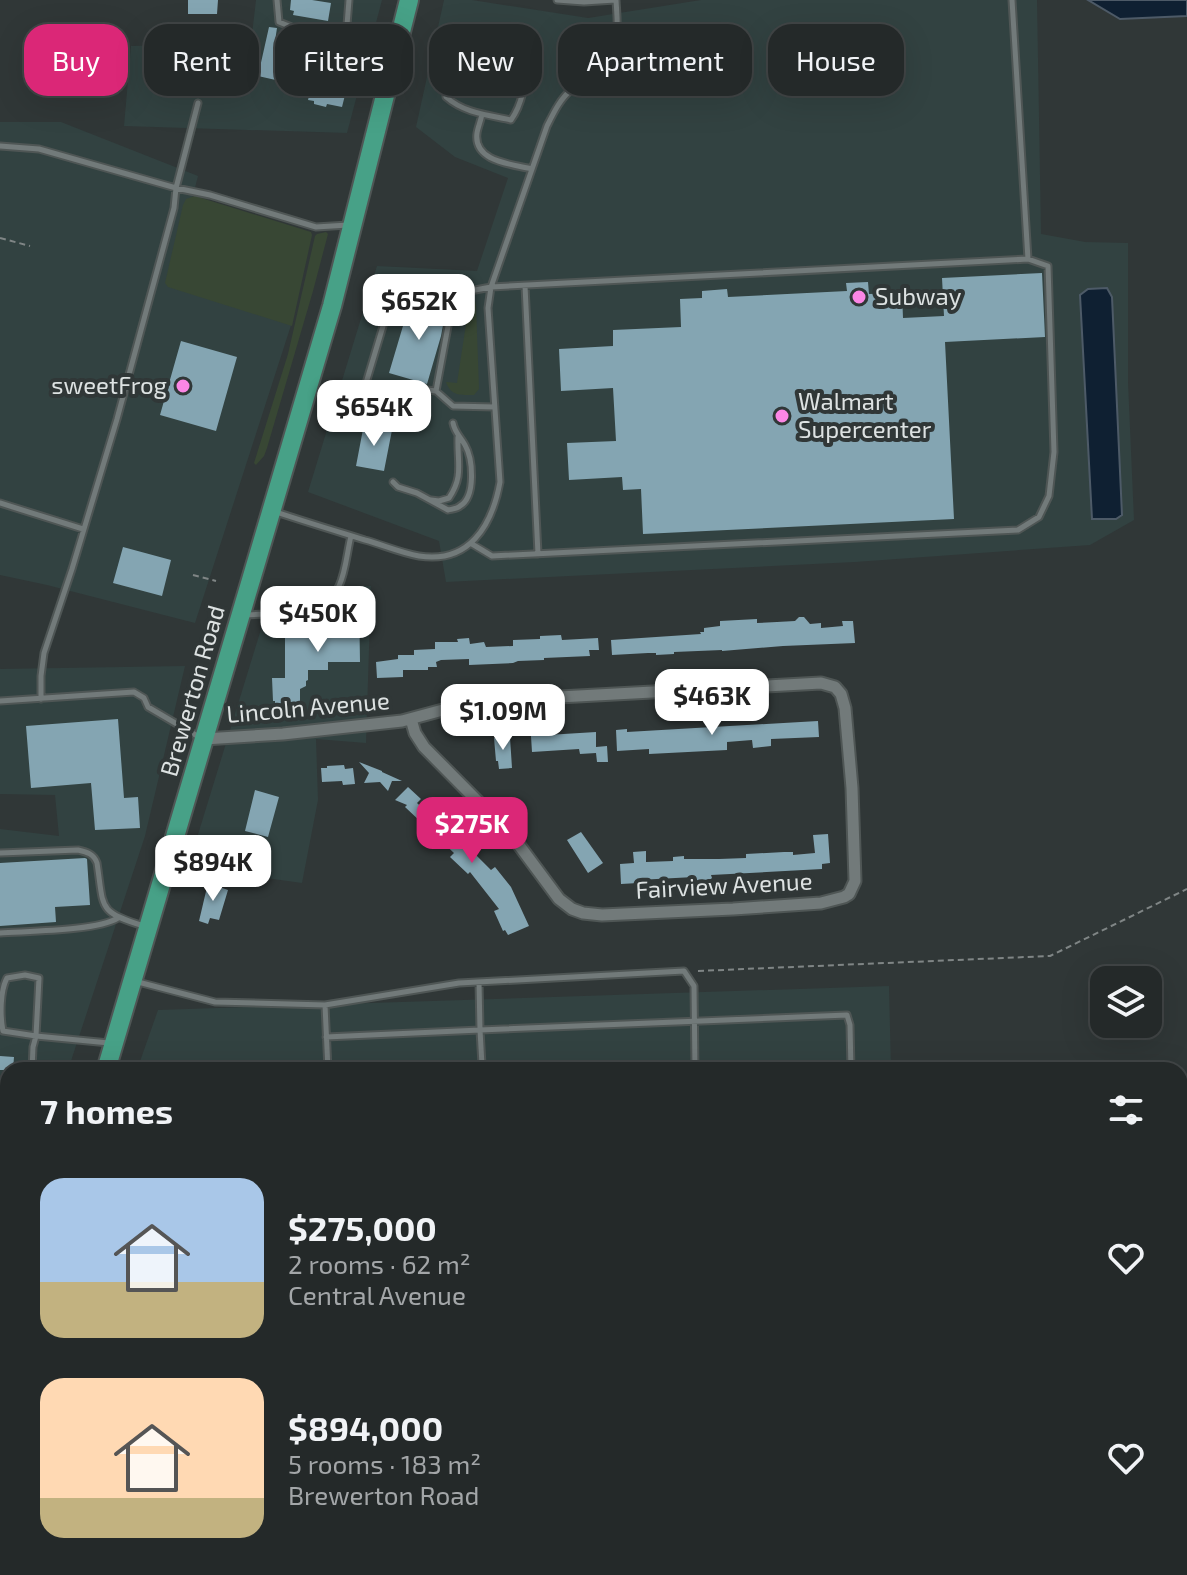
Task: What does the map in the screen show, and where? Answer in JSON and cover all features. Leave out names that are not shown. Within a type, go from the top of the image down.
[{"type":"main road","name":"Brewerton Road","points":[[108,1062],[332,306],[409,0]]},
{"type":"street","name":"Lincoln Avenue","points":[[204,739],[283,734],[411,719],[465,704],[505,700],[821,683],[835,687],[841,694],[845,708],[855,866],[855,881],[848,895]]},
{"type":"street","name":"Fairview Avenue","points":[[411,719],[424,747],[513,837],[559,899],[572,909],[602,915],[733,909],[821,903],[848,895]]},
{"type":"lane","points":[[277,0],[279,22],[294,28],[338,34],[347,25],[349,0]]},
{"type":"lane","points":[[271,511],[419,556],[449,556],[472,544],[486,524],[496,503],[500,482],[488,308],[491,287],[547,126],[559,102],[571,89],[607,62],[614,49],[617,31],[616,0],[557,0]]},
{"type":"lane","points":[[1012,0],[1028,259]]},
{"type":"lane","points":[[446,96],[455,104],[482,114],[511,120],[521,96]]},
{"type":"lane","points":[[41,699],[44,653],[117,419],[174,208],[176,188],[198,103]]},
{"type":"lane","points":[[482,114],[476,136],[480,151],[489,158],[532,169]]},
{"type":"lane","points":[[0,146],[39,149],[316,227],[353,224]]},
{"type":"lane","points":[[472,544],[492,556],[1018,530],[1039,517],[1049,496],[1054,452],[1048,266],[1028,259],[491,287],[454,294],[395,286],[366,383],[436,391],[453,406],[495,407]]},
{"type":"lane","points":[[525,286],[538,554]]},
{"type":"lane","points":[[436,391],[454,294]]},
{"type":"lane","points":[[393,482],[448,510],[462,506],[471,486],[471,458],[453,423]]},
{"type":"lane","points":[[427,499],[439,501],[449,498],[457,485],[458,436]]},
{"type":"lane","points":[[0,503],[83,529]]},
{"type":"lane","points":[[240,616],[296,611],[324,602],[334,594],[340,583],[351,536]]},
{"type":"lane","points":[[0,701],[134,692],[144,698],[148,707],[204,739]]},
{"type":"lane","points":[[0,853],[88,852],[96,859],[103,903],[108,911],[118,918],[148,928]]},
{"type":"lane","points":[[0,933],[96,926],[118,918]]},
{"type":"lane","points":[[133,980],[215,1002],[325,1005],[459,983],[684,971],[694,986],[695,1062]]},
{"type":"lane","points":[[32,1062],[36,1036],[39,978],[25,975],[7,978],[1,995],[3,1031],[36,1036],[114,1043]]},
{"type":"lane","points":[[479,982],[482,1062]]},
{"type":"lane","points":[[325,1005],[328,1062]]},
{"type":"lane","points":[[326,1037],[847,1015],[851,1062]]},
{"type":"path","points":[[0,238],[30,246]]},
{"type":"path","points":[[193,575],[216,581]]},
{"type":"path","points":[[684,971],[1050,956],[1187,889]]},
{"type":"shaded area","points":[[256,0],[382,0],[376,24],[275,24],[275,96],[357,96],[347,133],[124,126],[131,46],[144,46],[144,96],[259,96],[259,24],[253,24]]},
{"type":"shaded area","points":[[444,0],[472,0],[588,18],[701,0],[1037,0],[1041,234],[1085,242],[1128,243],[1128,382],[1134,520],[1090,545],[855,562],[446,582],[439,541],[308,492],[377,266],[477,271],[508,178],[455,157],[416,127],[429,68],[429,96],[542,96],[542,24],[439,24]]},
{"type":"shaded area","points":[[0,122],[61,122],[198,176],[170,285],[293,319],[195,623],[0,575]]},
{"type":"shaded area","points":[[371,586],[366,743],[316,739],[318,800],[302,883],[188,867],[274,587]]},
{"type":"shaded area","points":[[185,666],[145,836],[71,1062],[0,1062],[0,829],[59,836],[55,795],[0,794],[0,669]]},
{"type":"shaded area","points":[[889,986],[891,1062],[140,1062],[158,1010]]},
{"type":"green space","points":[[195,196],[311,232],[292,326],[168,287],[165,283],[183,205],[186,199]]},
{"type":"green space","points":[[326,232],[313,291],[267,448],[256,465],[254,463],[288,354],[315,236]]},
{"type":"green space","points":[[470,296],[476,305],[479,389],[474,395],[464,395],[453,392],[446,382],[457,383],[468,311],[458,309],[463,297]]},
{"type":"water","points":[[1088,0],[1187,0],[1187,16],[1120,19]]},
{"type":"water","points":[[1107,288],[1112,297],[1122,515],[1116,519],[1092,519],[1080,295],[1088,289]]},
{"type":"building","points":[[188,0],[218,0],[217,14],[188,14]]},
{"type":"building","points":[[291,0],[331,3],[328,21],[293,15]]},
{"type":"building","points":[[269,27],[275,28],[275,80],[259,76]]},
{"type":"building","points":[[309,96],[345,96],[342,107],[327,104],[326,107],[308,100]]},
{"type":"building","name":"Walmart Supercenter","points":[[1042,273],[1045,337],[945,342],[954,519],[643,534],[641,489],[623,490],[622,477],[569,480],[567,443],[616,441],[613,388],[561,391],[559,349],[613,346],[613,330],[681,327],[680,299],[702,298],[702,291],[727,289],[728,297],[847,291],[846,283],[868,282],[869,294],[902,293],[903,318],[944,316],[942,278]]},
{"type":"building","points":[[411,299],[446,309],[427,384],[389,373]]},
{"type":"building","points":[[181,341],[237,357],[216,431],[160,415]]},
{"type":"building","points":[[364,424],[392,430],[384,471],[356,466]]},
{"type":"building","points":[[123,547],[171,560],[162,596],[113,583]]},
{"type":"building","points":[[339,600],[359,600],[360,662],[328,662],[328,670],[308,670],[306,686],[300,689],[300,702],[275,706],[272,678],[285,678],[285,637],[340,636]]},
{"type":"building","points":[[804,617],[810,624],[821,623],[821,628],[843,626],[842,621],[853,621],[855,643],[612,655],[611,640],[701,634],[704,628],[720,626],[720,621],[757,619],[757,623],[777,622],[795,621]]},
{"type":"building","points":[[561,635],[562,640],[598,638],[599,650],[589,650],[590,656],[513,663],[469,665],[469,659],[441,660],[436,662],[437,667],[428,667],[428,670],[403,670],[403,677],[377,678],[376,662],[398,659],[398,655],[414,655],[414,650],[435,649],[435,642],[458,642],[457,639],[469,638],[470,644],[484,642],[486,647],[513,646],[513,640]]},
{"type":"building","points":[[118,719],[124,798],[138,797],[140,828],[95,830],[91,783],[31,788],[26,726]]},
{"type":"building","points":[[818,721],[819,737],[771,739],[771,746],[753,748],[752,740],[727,742],[727,750],[649,754],[649,749],[617,751],[616,730],[627,729],[627,732]]},
{"type":"building","points":[[596,732],[596,747],[607,746],[608,762],[597,762],[596,753],[580,754],[579,749],[532,752],[531,736]]},
{"type":"building","points":[[510,737],[512,768],[499,769],[494,738]]},
{"type":"building","points":[[359,762],[402,781],[392,781],[388,791],[380,782],[364,783],[369,773]]},
{"type":"building","points":[[344,765],[345,769],[353,768],[355,784],[322,782],[321,768]]},
{"type":"building","points":[[408,787],[421,799],[417,803],[433,818],[437,814],[465,841],[467,838],[476,846],[479,852],[476,855],[491,870],[495,867],[511,887],[529,926],[508,935],[503,931],[494,911],[499,909],[470,872],[468,874],[450,857],[454,853],[405,807],[407,805],[395,800]]},
{"type":"building","points":[[255,790],[279,797],[268,837],[245,831]]},
{"type":"building","points":[[581,832],[603,863],[588,873],[567,840]]},
{"type":"building","points":[[828,834],[830,863],[822,864],[822,869],[711,875],[707,882],[699,882],[694,877],[621,884],[620,864],[634,863],[633,852],[646,851],[646,862],[673,861],[673,857],[684,856],[684,859],[719,859],[746,858],[746,854],[815,853],[813,835]]},
{"type":"building","points":[[85,858],[90,905],[55,907],[56,922],[0,926],[0,863]]},
{"type":"building","points":[[208,883],[228,890],[219,920],[210,918],[208,924],[199,921]]},
{"type":"building","points":[[0,1056],[14,1057],[14,1062],[0,1062]]},
{"type":"place","name":"Subway","points":[[859,297]]},
{"type":"place","name":"sweetFrog","points":[[183,386]]},
{"type":"place","name":"Walmart Supercenter","points":[[782,416]]}]
